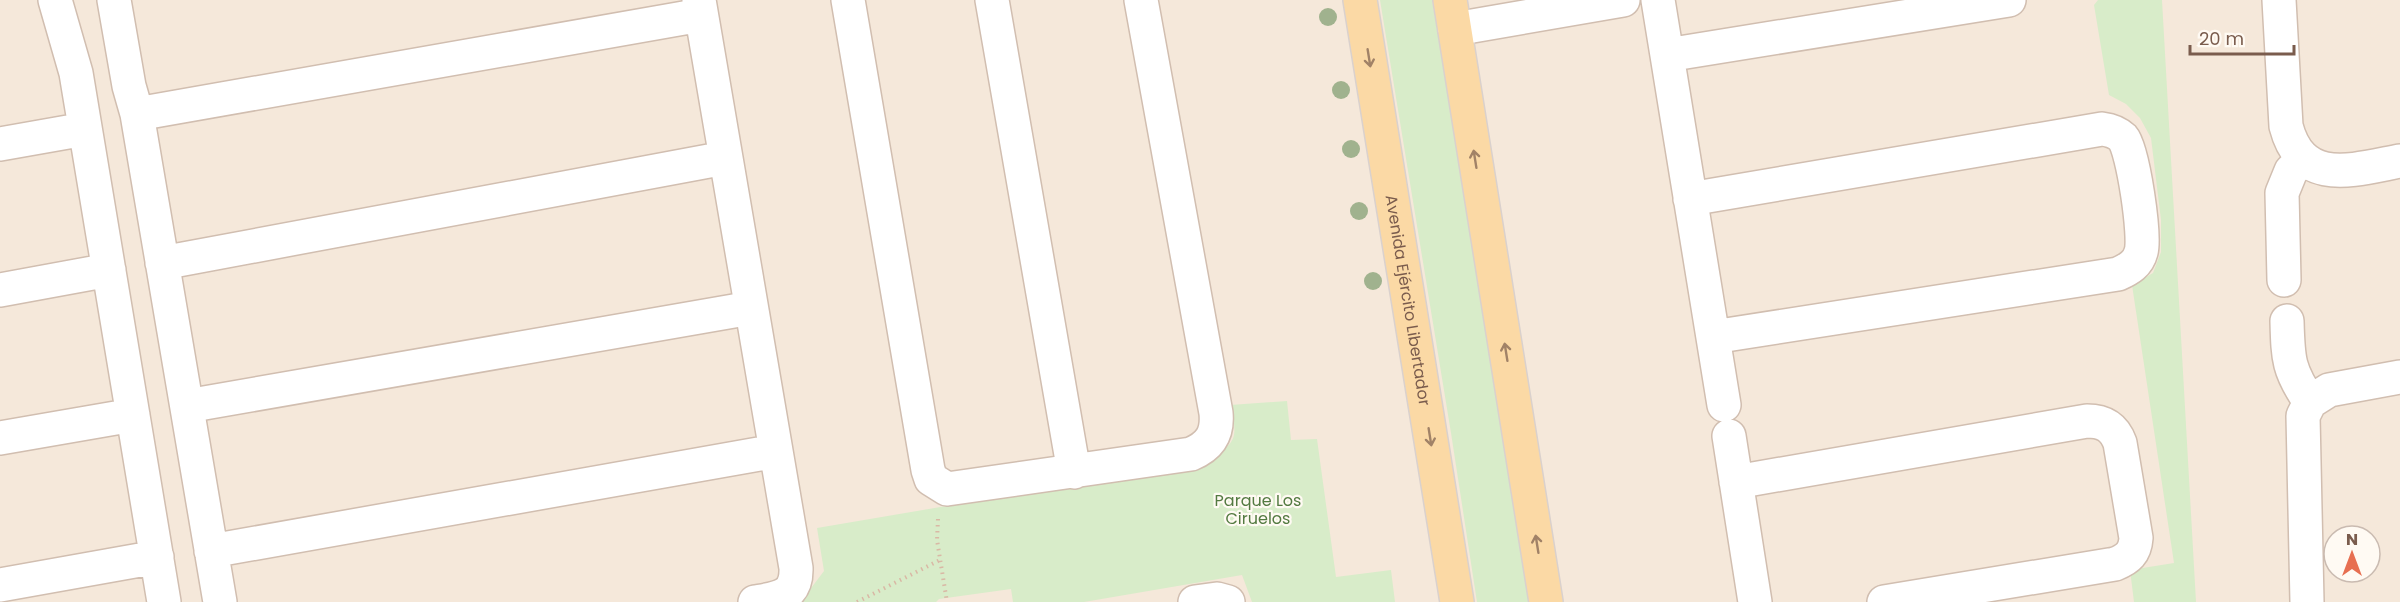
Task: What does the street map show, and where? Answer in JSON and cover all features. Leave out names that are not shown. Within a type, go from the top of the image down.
[{"type":"main road","name":"Avenida Ejército Libertador","points":[[1360,0],[1457,602]]},
{"type":"main road","points":[[1452,14],[1546,602]]},
{"type":"street","points":[[56,0],[76,73],[164,602]]},
{"type":"street","points":[[114,0],[129,86],[137,114],[220,602]]},
{"type":"street","points":[[848,0],[928,470],[931,479],[947,489],[1191,454],[1202,449],[1211,441],[1217,423],[1141,0]]},
{"type":"street","points":[[992,0],[1074,471]]},
{"type":"street","points":[[1452,14],[1623,0]]},
{"type":"street","points":[[1658,0],[1755,602]]},
{"type":"street","points":[[1667,55],[2009,0]]},
{"type":"street","points":[[2279,0],[2286,126],[2289,138],[2303,159],[2324,170],[2336,171],[2400,161]]},
{"type":"street","points":[[137,114],[700,8],[796,577],[794,585],[782,596],[756,602]]},
{"type":"street","points":[[0,144],[85,129]]},
{"type":"street","points":[[1690,199],[2102,129],[2116,133],[2124,139],[2131,155],[2143,242],[2138,260],[2130,269],[2118,274],[1713,337]]},
{"type":"street","points":[[162,263],[725,158]]},
{"type":"street","points":[[2284,280],[2282,193],[2292,171],[2303,159]]},
{"type":"street","points":[[0,290],[109,270]]},
{"type":"street","points":[[187,406],[751,308]]},
{"type":"street","points":[[2287,321],[2290,366],[2310,402]]},
{"type":"street","points":[[2307,602],[2301,425],[2303,416],[2310,402],[2329,390],[2400,377]]},
{"type":"street","points":[[0,438],[133,415]]},
{"type":"street","points":[[1736,483],[2087,421],[2110,426],[2120,443],[2136,538],[2132,554],[2115,564],[1884,602]]},
{"type":"street","points":[[211,551],[776,451]]},
{"type":"street","points":[[0,585],[157,557]]},
{"type":"street","points":[[1195,602],[1217,599],[1228,602]]},
{"type":"path","points":[[939,485],[937,540],[947,602]]},
{"type":"path","points":[[857,602],[940,560]]},
{"type":"shaded area","points":[[0,0],[2400,0],[2400,602],[0,602]]},
{"type":"green space","points":[[1380,0],[1432,0],[1534,602],[1477,602]]},
{"type":"green space","points":[[2098,0],[2162,0],[2196,602],[2134,602],[2130,570],[2174,563],[2132,285],[2153,273],[2161,252],[2161,220],[2151,138],[2140,118],[2126,104],[2109,95],[2094,5]]},
{"type":"green space","name":"Parque Los Ciruelos","points":[[1287,401],[1291,440],[1317,439],[1336,577],[1391,570],[1395,602],[1252,602],[1242,575],[1084,602],[1013,602],[1011,589],[939,599],[936,602],[793,602],[802,600],[824,571],[817,528],[1205,462],[1223,450],[1232,440],[1234,426],[1230,405]]}]
